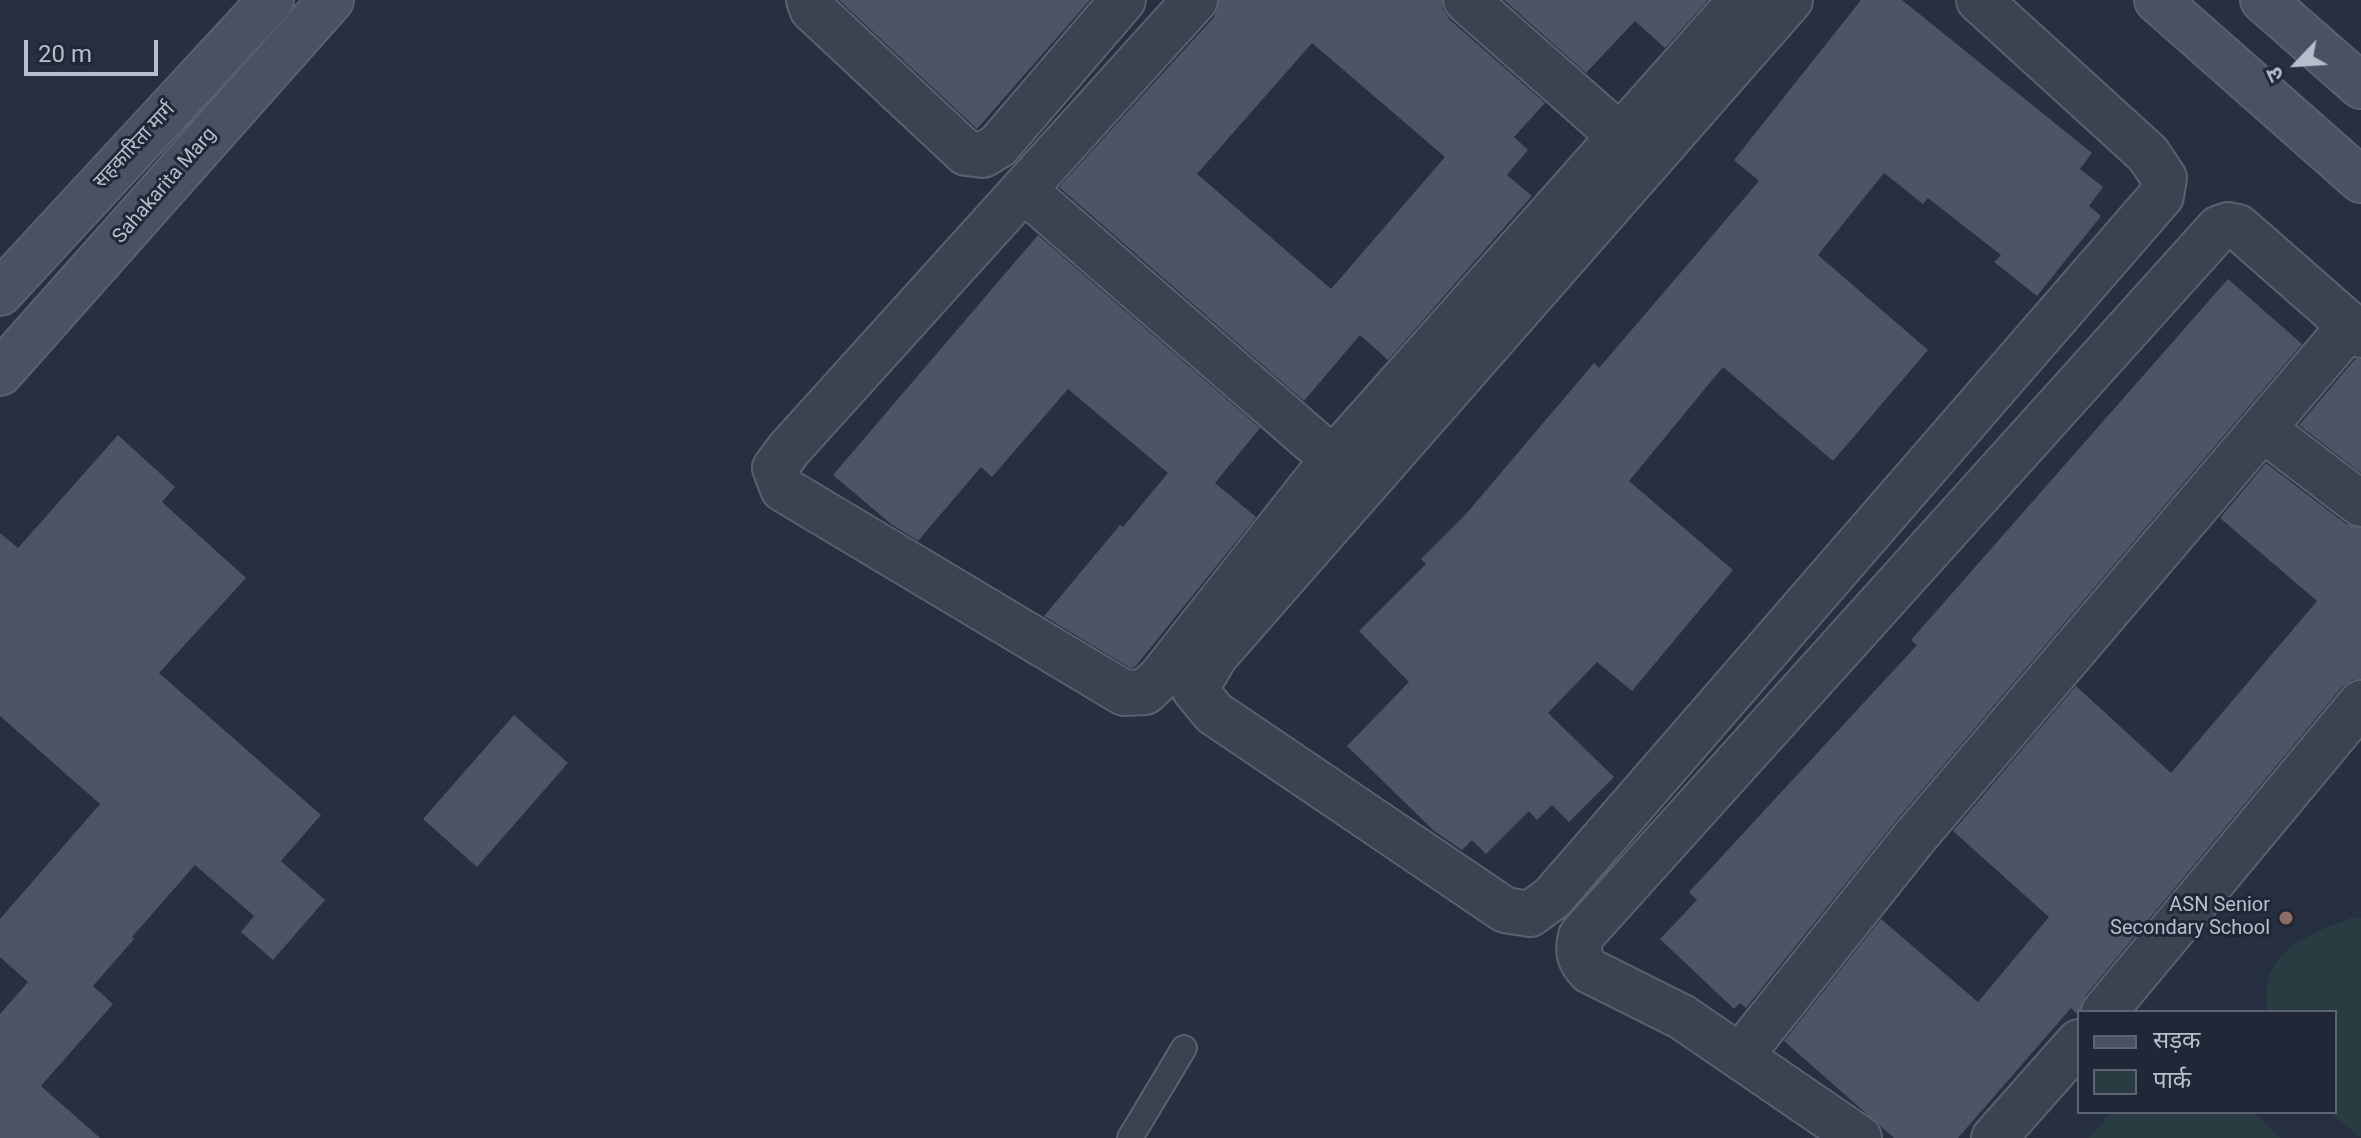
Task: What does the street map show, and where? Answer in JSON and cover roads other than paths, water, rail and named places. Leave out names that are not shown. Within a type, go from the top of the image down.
[{"type":"street","name":"सहकारिता मार्ग","points":[[0,293],[271,0]]},
{"type":"street","name":"Sahakarita Marg","points":[[0,373],[331,0]]},
{"type":"street","points":[[809,0],[812,9],[966,153],[983,155],[998,146],[1123,0]]},
{"type":"street","points":[[1195,0],[775,468],[783,489],[1124,693],[1145,692],[1161,677],[1333,459],[1741,0]]},
{"type":"street","points":[[1466,0],[1620,136]]},
{"type":"street","points":[[1790,0],[1215,656],[1195,690],[1214,713],[1505,910],[1530,914],[1552,898],[2161,196],[2164,178],[2148,154],[1979,0]]},
{"type":"street","points":[[2157,0],[2361,180]]},
{"type":"street","points":[[2263,0],[2361,86]]},
{"type":"street","points":[[1024,190],[1333,459]]},
{"type":"street","points":[[1741,1055],[1914,838],[2263,429],[2356,331],[2238,227],[2228,225],[2219,228],[1581,936],[1578,947],[1582,963],[1590,971],[1682,1017],[1859,1138]]},
{"type":"street","points":[[2263,429],[2361,504]]},
{"type":"street","points":[[2106,1010],[2361,703]]},
{"type":"street","points":[[1994,1138],[2077,1044]]},
{"type":"lane","points":[[1130,1138],[1184,1048]]},
{"type":"place","name":"ASN Senior Secondary School","points":[[2286,918]]}]
